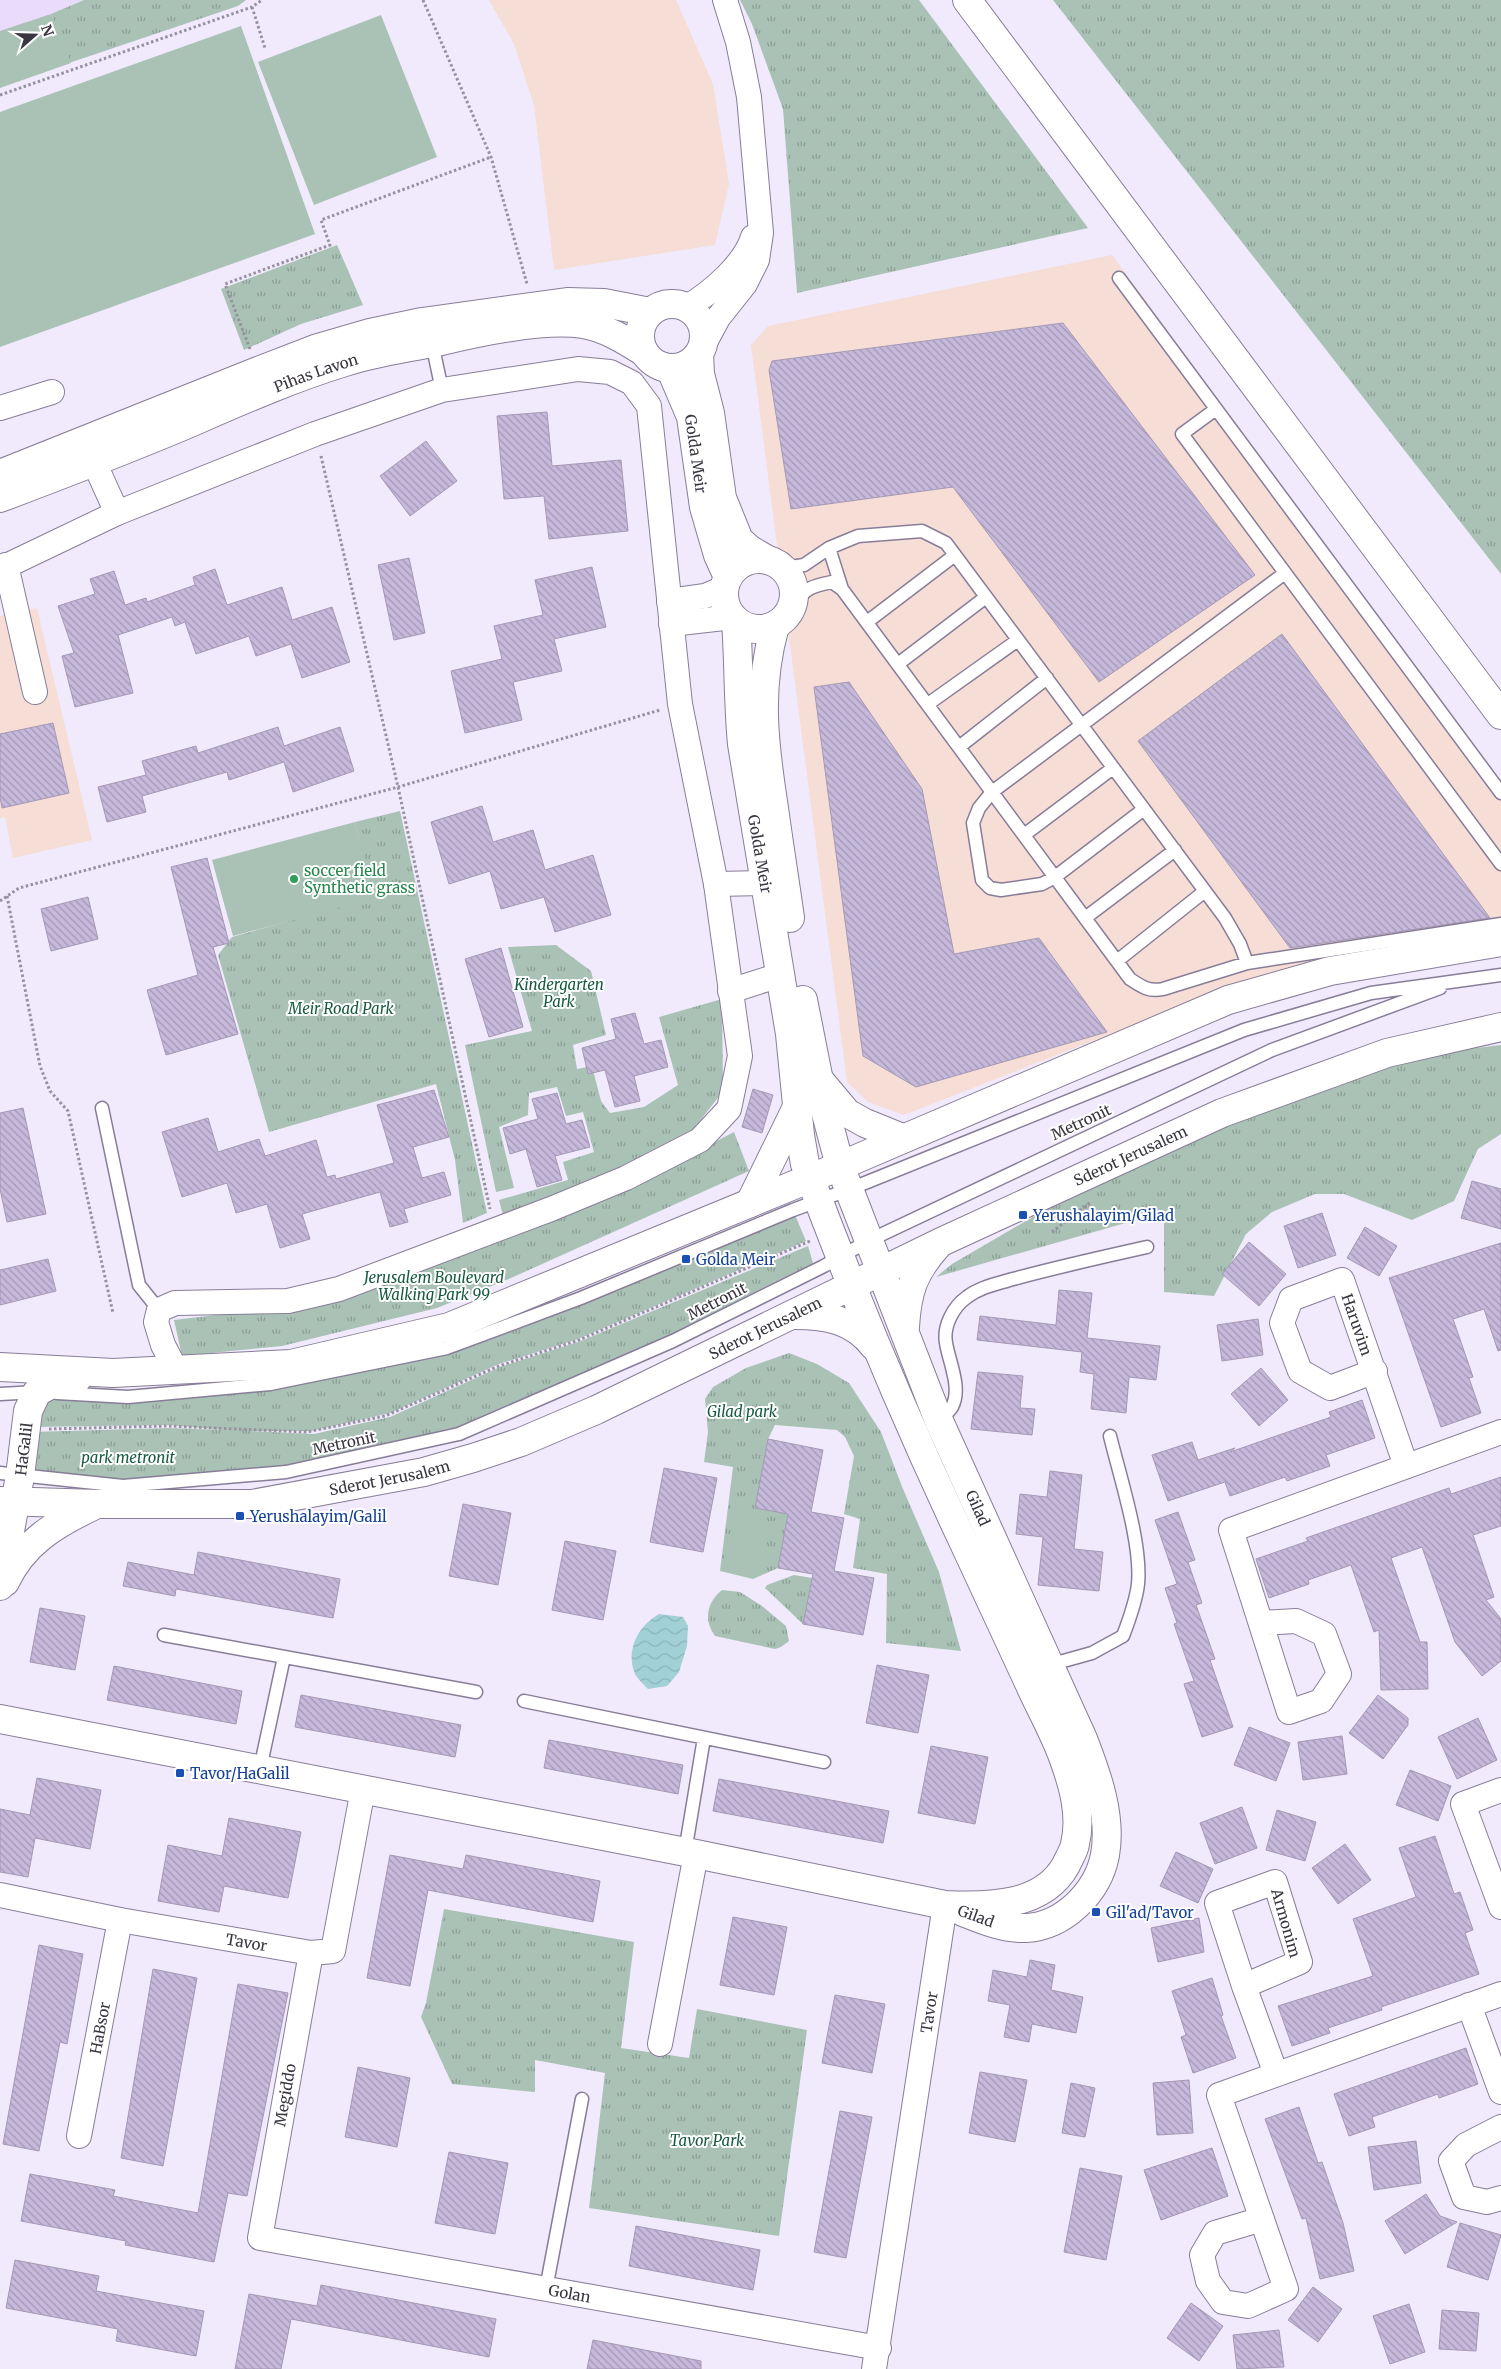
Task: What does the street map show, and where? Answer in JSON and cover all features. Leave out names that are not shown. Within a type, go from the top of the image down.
[{"type":"street","points":[[701,350],[704,328],[694,312],[687,307],[668,303],[659,306],[650,312],[644,320],[640,331],[640,342],[653,359],[669,368],[686,365],[701,350],[718,318],[745,284],[757,260],[761,233],[749,97],[738,42],[726,0]]},
{"type":"street","points":[[967,0],[1501,715]]},
{"type":"street","points":[[687,307],[709,292],[728,275],[750,247],[760,214]]},
{"type":"street","name":"Pihas Lavon","points":[[0,474],[258,370],[315,349],[370,333],[422,322],[533,306],[586,302],[650,312]]},
{"type":"street","name":"Pihas Lavon","points":[[0,498],[94,462],[280,385],[345,362],[397,348],[432,343],[472,334],[556,322],[583,324],[600,328],[615,334],[653,359]]},
{"type":"street","name":"Golda Meir","points":[[701,350],[700,374],[710,412],[722,498],[731,524],[740,540],[749,549],[775,563]]},
{"type":"street","name":"Golda Meir","points":[[653,359],[670,370],[691,417],[704,507],[726,583]]},
{"type":"street","points":[[35,692],[3,567],[117,513],[316,434],[442,390],[578,368],[610,372],[632,383],[649,406],[680,704],[716,884],[740,1056],[729,1109],[700,1140],[626,1178],[495,1231],[340,1289],[288,1301],[175,1303],[159,1310],[156,1322],[163,1345],[175,1368]]},
{"type":"street","points":[[0,408],[52,392]]},
{"type":"street","points":[[94,462],[117,513]]},
{"type":"street","points":[[671,624],[735,619],[756,630],[774,626],[789,614],[795,595],[794,585],[775,563],[746,561],[735,567],[726,583],[724,600],[735,619]]},
{"type":"street","points":[[669,601],[705,596],[726,583]]},
{"type":"street","name":"Golda Meir","points":[[735,619],[742,744],[790,1034],[800,1135],[815,1189],[853,1286]]},
{"type":"street","name":"Golda Meir","points":[[774,626],[766,666],[762,706],[764,745],[803,1006],[818,1077],[845,1177],[882,1271]]},
{"type":"street","points":[[716,884],[766,883]]},
{"type":"street","points":[[37,1392],[52,1384],[113,1373],[175,1368],[291,1364],[449,1327],[750,1203],[815,1189],[845,1177],[902,1138],[1228,1000],[1330,971],[1501,942]]},
{"type":"street","points":[[730,991],[780,975]]},
{"type":"street","name":"Sderot Jerusalem","points":[[7,1502],[252,1504],[424,1472],[521,1442],[596,1410],[882,1271],[1222,1113],[1387,1054],[1501,1027]]},
{"type":"street","points":[[818,1077],[847,1113],[865,1123],[902,1138]]},
{"type":"street","points":[[750,1203],[797,1107]]},
{"type":"street","points":[[905,1331],[906,1300],[911,1284],[928,1256],[939,1244]]},
{"type":"street","name":"Gilad","points":[[882,1271],[939,1421],[1095,1770],[1103,1802],[1106,1830],[1105,1855],[1088,1893],[1073,1909],[1052,1921],[1027,1928],[1006,1926],[945,1905]]},
{"type":"street","name":"Haruvim","points":[[1375,1371],[1330,1388],[1300,1371],[1282,1323],[1291,1299],[1342,1280],[1375,1371],[1406,1466]]},
{"type":"street","name":"Gilad","points":[[853,1286],[880,1353],[956,1527],[1062,1755],[1076,1805],[1078,1826],[1075,1848],[1052,1884],[1034,1894],[1003,1904],[983,1906],[945,1905]]},
{"type":"street","points":[[791,1316],[815,1315],[844,1321],[858,1329],[880,1353]]},
{"type":"street","points":[[0,1367],[113,1373]]},
{"type":"street","name":"HaGalil","points":[[0,1586],[10,1475],[28,1411],[37,1392]]},
{"type":"street","points":[[1261,1623],[1232,1530],[1501,1432]]},
{"type":"street","points":[[0,1593],[12,1567],[29,1546],[44,1532],[98,1504]]},
{"type":"street","points":[[0,1719],[691,1853],[945,1905]]},
{"type":"street","name":"Tavor","points":[[0,1895],[120,1920],[310,1953],[333,1950],[363,1789]]},
{"type":"street","points":[[1501,1790],[1463,1804],[1495,1872],[1501,1907]]},
{"type":"street","points":[[660,2044],[691,1853]]},
{"type":"street","name":"Tavor","points":[[876,2359],[945,1905]]},
{"type":"street","name":"HaBsor","points":[[79,2136],[120,1920]]},
{"type":"street","name":"Megiddo","points":[[260,2238],[310,1953]]},
{"type":"street","points":[[1244,1986],[1276,2074]]},
{"type":"street","points":[[1262,2219],[1219,2095],[1501,1994]]},
{"type":"street","points":[[1469,2005],[1501,2092]]},
{"type":"street","points":[[1501,2127],[1466,2145],[1451,2160],[1464,2197],[1487,2202],[1501,2198]]},
{"type":"street","name":"Golan","points":[[260,2238],[546,2289],[876,2359]]},
{"type":"lane","points":[[1120,278],[1501,793]]},
{"type":"lane","points":[[432,343],[442,390]]},
{"type":"lane","points":[[1216,409],[1182,434],[1501,864]]},
{"type":"lane","points":[[775,563],[804,565],[829,548],[858,536],[922,531],[946,543],[1205,891],[1232,929],[1247,963]]},
{"type":"lane","points":[[829,548],[842,589]]},
{"type":"lane","points":[[867,622],[955,555]]},
{"type":"lane","points":[[1144,809],[1055,877],[1042,884],[1001,890],[990,888],[982,880],[973,823],[979,808],[992,792],[1285,573]]},
{"type":"lane","points":[[793,605],[802,592],[817,585],[832,582],[842,589],[1116,961],[1130,979],[1144,989],[1153,991],[1247,963],[1501,924]]},
{"type":"lane","points":[[898,664],[986,597]]},
{"type":"lane","points":[[928,704],[1018,640]]},
{"type":"lane","points":[[959,747],[1047,678]]},
{"type":"lane","points":[[1024,835],[1114,768]]},
{"type":"lane","points":[[1085,918],[1175,850]]},
{"type":"lane","points":[[1116,961],[1205,891]]},
{"type":"lane","name":"Metronit","points":[[845,1177],[1244,1030],[1371,993],[1501,974]]},
{"type":"lane","name":"Metronit","points":[[10,1475],[124,1486],[286,1472],[459,1434],[673,1341],[870,1240],[1272,1050],[1466,979]]},
{"type":"lane","points":[[102,1108],[139,1286],[159,1310]]},
{"type":"lane","points":[[0,1394],[37,1392],[128,1397],[270,1384],[447,1348],[582,1298],[815,1189]]},
{"type":"lane","points":[[939,1421],[952,1407],[954,1396],[955,1378],[945,1337],[948,1321],[956,1307],[967,1296],[983,1288],[1035,1273],[1147,1247]]},
{"type":"lane","points":[[1049,1665],[1092,1653],[1123,1636],[1132,1610],[1138,1585],[1138,1556],[1110,1436]]},
{"type":"lane","points":[[164,1635],[476,1692]]},
{"type":"lane","points":[[260,1769],[284,1657]]},
{"type":"lane","points":[[524,1701],[824,1762]]},
{"type":"lane","points":[[691,1853],[704,1738]]},
{"type":"lane","points":[[546,2289],[582,2099]]},
{"type":"path","points":[[0,95],[252,6],[262,0]]},
{"type":"path","points":[[423,0],[491,157],[533,306]]},
{"type":"path","points":[[252,6],[265,48]]},
{"type":"path","points":[[258,370],[225,284],[330,245],[321,220],[491,157]]},
{"type":"path","points":[[316,434],[398,787],[495,1231]]},
{"type":"path","points":[[0,901],[19,888],[398,787],[680,704]]},
{"type":"path","points":[[7,896],[40,1066],[50,1091],[68,1111],[113,1313]]},
{"type":"shaded area","points":[[0,0],[84,0],[52,14],[0,88]]},
{"type":"shaded area","points":[[489,0],[676,0],[713,84],[729,184],[715,245],[554,270],[534,105],[514,44]]},
{"type":"shaded area","points":[[1112,255],[1501,784],[1501,935],[1235,985],[904,1115],[868,1102],[847,1082],[751,345],[768,326]]},
{"type":"shaded area","points":[[37,608],[92,840],[13,858],[5,817],[0,818],[0,616]]},
{"type":"green space","points":[[84,0],[246,0],[238,6],[69,63],[51,14]]},
{"type":"green space","points":[[740,0],[919,0],[1088,228],[797,293],[783,109],[752,24]]},
{"type":"green space","points":[[1053,0],[1501,0],[1501,574]]},
{"type":"green space","points":[[51,14],[71,63],[0,88],[0,31]]},
{"type":"green space","points":[[381,15],[437,157],[314,205],[258,62]]},
{"type":"green space","points":[[241,26],[315,234],[0,347],[0,112]]},
{"type":"green space","points":[[337,245],[363,305],[301,324],[244,350],[221,289]]},
{"type":"green space","name":"Meir Road Park","points":[[400,811],[487,1213],[463,1223],[455,1160],[436,1084],[269,1132],[218,955],[232,937],[373,897],[355,822]]},
{"type":"green space","name":"soccer field Synthetic grass","points":[[355,822],[375,898],[233,936],[212,860]]},
{"type":"green space","name":"Kindergarten Park","points":[[556,945],[591,971],[606,1035],[573,1045],[577,1069],[592,1066],[601,1101],[610,1113],[644,1107],[678,1085],[659,1017],[722,999],[723,1091],[693,1130],[622,1170],[504,1219],[499,1200],[568,1180],[563,1162],[594,1152],[583,1112],[566,1116],[557,1087],[529,1093],[528,1115],[499,1127],[514,1188],[496,1192],[465,1045],[532,1031],[508,947]]},
{"type":"green space","points":[[1501,1045],[1501,1134],[1478,1149],[1454,1201],[1412,1220],[1344,1194],[1315,1194],[1272,1212],[1246,1234],[1214,1296],[1164,1292],[1164,1212],[936,1277],[952,1264],[1079,1190],[1233,1116],[1337,1079],[1435,1053]]},
{"type":"green space","name":"Jerusalem Boulevard Walking Park 99","points":[[734,1132],[749,1171],[511,1278],[437,1308],[282,1346],[182,1356],[174,1320],[274,1308],[690,1155]]},
{"type":"green space","name":"park metronit","points":[[793,1210],[806,1241],[578,1339],[499,1364],[390,1413],[311,1431],[249,1431],[314,1434],[390,1417],[500,1367],[581,1341],[808,1246],[815,1270],[459,1434],[286,1472],[126,1485],[27,1472],[31,1432],[168,1428],[226,1430],[169,1425],[33,1427],[46,1397],[270,1384],[447,1348]]},
{"type":"green space","name":"Gilad park","points":[[789,1353],[817,1364],[849,1383],[881,1432],[939,1572],[961,1651],[886,1643],[887,1574],[853,1568],[860,1519],[844,1514],[854,1456],[845,1437],[837,1430],[775,1425],[768,1439],[755,1508],[788,1514],[778,1568],[753,1579],[720,1571],[733,1467],[704,1462],[708,1432],[705,1399],[713,1387],[746,1368]]},
{"type":"green space","points":[[734,1515],[770,1522],[759,1575],[723,1568]]},
{"type":"green space","points":[[794,1575],[812,1578],[803,1624],[765,1588],[767,1585]]},
{"type":"green space","points":[[722,1590],[740,1592],[762,1606],[786,1626],[789,1641],[775,1649],[715,1636],[709,1624],[708,1612],[713,1600]]},
{"type":"green space","name":"Tavor Park","points":[[444,1909],[634,1942],[621,2048],[689,2058],[697,2009],[807,2030],[779,2236],[589,2208],[605,2073],[535,2060],[535,2092],[452,2084],[421,2017],[426,2003]]},
{"type":"water","points":[[659,1614],[683,1617],[688,1626],[687,1646],[679,1672],[667,1686],[648,1689],[635,1674],[632,1665],[633,1648],[635,1640],[645,1625]]},
{"type":"building","points":[[1063,323],[1255,575],[1099,682],[953,487],[791,509],[769,370],[772,361]]},
{"type":"building","points":[[547,412],[552,466],[621,460],[628,531],[549,539],[544,496],[504,499],[497,416]]},
{"type":"building","points":[[426,441],[457,481],[410,516],[380,476]]},
{"type":"building","points":[[409,558],[425,633],[394,640],[378,565]]},
{"type":"building","points":[[592,567],[606,627],[554,639],[562,671],[513,682],[522,720],[465,733],[451,671],[502,659],[494,626],[543,615],[535,580]]},
{"type":"building","points":[[215,569],[227,605],[282,587],[292,620],[332,607],[350,662],[302,678],[291,644],[256,656],[249,636],[196,654],[185,622],[175,626],[172,617],[118,635],[133,693],[75,707],[62,656],[74,653],[58,606],[95,594],[90,579],[114,571],[125,605],[146,598],[147,602],[195,585],[193,577]]},
{"type":"building","points":[[1282,634],[1490,918],[1290,948],[1138,741]]},
{"type":"building","points":[[849,682],[922,789],[954,954],[1039,938],[1107,1032],[916,1087],[863,1056],[814,687]]},
{"type":"building","points":[[53,723],[69,793],[2,808],[0,797],[0,734]]},
{"type":"building","points":[[278,727],[284,746],[340,727],[354,771],[293,792],[284,762],[229,780],[227,772],[142,796],[146,812],[107,822],[98,787],[146,775],[142,761],[196,746],[198,753]]},
{"type":"building","points":[[482,806],[493,842],[533,830],[545,870],[593,855],[611,915],[555,932],[544,897],[501,909],[490,871],[449,884],[431,822]]},
{"type":"building","points":[[207,858],[229,943],[213,947],[238,1034],[166,1055],[147,990],[198,975],[171,867]]},
{"type":"building","points":[[88,897],[98,939],[51,951],[41,909]]},
{"type":"building","points":[[501,948],[523,1027],[489,1037],[465,959]]},
{"type":"building","points":[[635,1013],[644,1044],[661,1040],[668,1067],[634,1076],[640,1101],[615,1107],[605,1070],[588,1074],[582,1048],[616,1039],[611,1019]]},
{"type":"building","points":[[753,1089],[773,1095],[762,1133],[742,1127]]},
{"type":"building","points":[[434,1090],[449,1137],[413,1147],[422,1178],[444,1172],[451,1195],[404,1209],[408,1222],[390,1227],[380,1192],[302,1214],[310,1239],[280,1248],[267,1204],[236,1213],[227,1183],[182,1197],[162,1132],[208,1118],[218,1152],[259,1139],[265,1156],[316,1140],[327,1177],[335,1175],[336,1179],[394,1163],[377,1105]]},
{"type":"building","points":[[557,1093],[566,1124],[582,1120],[590,1147],[555,1156],[562,1180],[537,1187],[526,1149],[510,1154],[503,1128],[538,1119],[532,1099]]},
{"type":"building","points":[[23,1108],[46,1214],[7,1222],[0,1189],[0,1113]]},
{"type":"building","points":[[1472,1181],[1501,1189],[1501,1229],[1461,1218]]},
{"type":"building","points":[[1322,1213],[1336,1255],[1298,1268],[1284,1226]]},
{"type":"building","points":[[1365,1227],[1397,1246],[1379,1276],[1347,1258]]},
{"type":"building","points":[[1249,1242],[1286,1274],[1259,1306],[1222,1274]]},
{"type":"building","points":[[1501,1243],[1501,1350],[1498,1351],[1484,1309],[1453,1319],[1473,1377],[1469,1378],[1481,1413],[1441,1427],[1389,1278]]},
{"type":"building","points":[[48,1259],[56,1291],[0,1305],[0,1270]]},
{"type":"building","points":[[1059,1290],[1092,1293],[1087,1338],[1160,1346],[1156,1380],[1129,1377],[1126,1413],[1091,1409],[1094,1374],[1080,1372],[1082,1352],[977,1340],[980,1316],[1056,1325]]},
{"type":"building","points":[[1258,1319],[1263,1355],[1222,1361],[1217,1325]]},
{"type":"building","points":[[1261,1368],[1288,1400],[1259,1426],[1231,1394]]},
{"type":"building","points":[[978,1372],[1023,1376],[1020,1408],[1035,1409],[1032,1435],[971,1429]]},
{"type":"building","points":[[1362,1400],[1375,1438],[1326,1455],[1330,1466],[1287,1481],[1285,1477],[1230,1496],[1225,1482],[1168,1501],[1152,1455],[1192,1442],[1198,1460],[1235,1448],[1230,1452],[1331,1417],[1329,1412]]},
{"type":"building","points":[[768,1439],[823,1450],[811,1512],[844,1518],[834,1571],[874,1578],[863,1635],[803,1624],[813,1574],[778,1568],[788,1514],[755,1508]]},
{"type":"building","points":[[664,1468],[717,1478],[703,1552],[650,1542]]},
{"type":"building","points":[[1050,1471],[1082,1475],[1074,1549],[1103,1552],[1099,1591],[1038,1585],[1043,1537],[1016,1534],[1020,1494],[1047,1497]]},
{"type":"building","points":[[1501,1477],[1501,1526],[1473,1535],[1494,1597],[1486,1600],[1501,1619],[1501,1661],[1482,1676],[1455,1642],[1422,1547],[1391,1558],[1420,1642],[1427,1642],[1428,1689],[1381,1690],[1379,1630],[1374,1632],[1351,1565],[1308,1580],[1309,1584],[1269,1598],[1256,1559],[1308,1541],[1306,1538],[1449,1488],[1451,1494]]},
{"type":"building","points":[[463,1504],[511,1513],[498,1585],[449,1576]]},
{"type":"building","points":[[1178,1512],[1195,1560],[1188,1562],[1202,1603],[1196,1605],[1215,1659],[1210,1660],[1233,1727],[1202,1737],[1184,1684],[1194,1681],[1174,1624],[1177,1623],[1165,1588],[1177,1584],[1155,1520]]},
{"type":"building","points":[[565,1541],[616,1551],[603,1620],[552,1610]]},
{"type":"building","points":[[198,1552],[340,1579],[333,1618],[176,1589],[175,1596],[123,1586],[128,1562],[194,1575]]},
{"type":"building","points":[[40,1608],[85,1616],[75,1670],[30,1662]]},
{"type":"building","points":[[877,1665],[929,1675],[918,1733],[866,1723]]},
{"type":"building","points":[[114,1666],[242,1691],[236,1724],[107,1700]]},
{"type":"building","points":[[301,1695],[461,1725],[455,1757],[295,1727]]},
{"type":"building","points":[[1378,1695],[1408,1718],[1408,1725],[1383,1759],[1349,1733]]},
{"type":"building","points":[[1478,1718],[1497,1760],[1457,1779],[1438,1737]]},
{"type":"building","points":[[1249,1727],[1290,1743],[1276,1781],[1234,1765]]},
{"type":"building","points":[[1342,1736],[1347,1774],[1303,1780],[1298,1742]]},
{"type":"building","points":[[549,1740],[683,1765],[678,1794],[544,1768]]},
{"type":"building","points":[[931,1746],[988,1757],[975,1824],[918,1813]]},
{"type":"building","points":[[1410,1770],[1451,1786],[1438,1821],[1396,1805]]},
{"type":"building","points":[[37,1778],[101,1790],[90,1849],[35,1838],[28,1877],[0,1872],[0,1809],[30,1815]]},
{"type":"building","points":[[719,1779],[889,1811],[883,1843],[713,1811]]},
{"type":"building","points":[[1242,1807],[1257,1848],[1215,1864],[1200,1823]]},
{"type":"building","points":[[1277,1810],[1316,1822],[1305,1861],[1266,1850]]},
{"type":"building","points":[[229,1818],[301,1832],[288,1898],[224,1886],[219,1912],[158,1901],[168,1845],[222,1856]]},
{"type":"building","points":[[1435,1836],[1454,1894],[1460,1892],[1473,1930],[1465,1933],[1479,1974],[1381,2007],[1382,2010],[1328,2028],[1330,2033],[1292,2046],[1278,2006],[1373,1976],[1353,1919],[1416,1897],[1399,1848]]},
{"type":"building","points":[[1345,1844],[1371,1880],[1338,1904],[1312,1868]]},
{"type":"building","points":[[1176,1852],[1213,1869],[1198,1903],[1160,1886]]},
{"type":"building","points":[[390,1855],[463,1869],[466,1855],[600,1881],[593,1922],[428,1890],[410,1986],[367,1978]]},
{"type":"building","points":[[733,1917],[787,1927],[774,1995],[720,1985]]},
{"type":"building","points":[[1199,1918],[1204,1952],[1158,1962],[1151,1928]]},
{"type":"building","points":[[39,1945],[83,1954],[67,2044],[60,2042],[39,2151],[3,2144]]},
{"type":"building","points":[[1030,1960],[1055,1965],[1051,1990],[1083,1997],[1076,2033],[1032,2024],[1029,2042],[1004,2037],[1010,2005],[988,2001],[993,1970],[1027,1977]]},
{"type":"building","points":[[153,1969],[197,1978],[163,2166],[121,2158]]},
{"type":"building","points":[[1212,1978],[1223,2015],[1221,2016],[1236,2058],[1193,2073],[1181,2037],[1186,2035],[1172,1991]]},
{"type":"building","points":[[238,1984],[288,1993],[247,2196],[228,2193],[214,2262],[125,2245],[126,2241],[21,2221],[30,2174],[115,2190],[113,2196],[198,2213]]},
{"type":"building","points":[[835,1995],[885,2004],[872,2073],[822,2063]]},
{"type":"building","points":[[1466,2048],[1478,2084],[1439,2098],[1438,2094],[1372,2117],[1375,2127],[1349,2136],[1334,2094]]},
{"type":"building","points":[[358,2067],[410,2078],[397,2147],[345,2137]]},
{"type":"building","points":[[980,2072],[1027,2080],[1015,2142],[969,2133]]},
{"type":"building","points":[[1189,2080],[1193,2133],[1157,2135],[1153,2083]]},
{"type":"building","points":[[1071,2083],[1095,2088],[1085,2137],[1062,2133]]},
{"type":"building","points":[[1299,2107],[1318,2163],[1322,2162],[1343,2223],[1354,2271],[1320,2279],[1306,2218],[1302,2219],[1265,2119]]},
{"type":"building","points":[[840,2111],[872,2117],[846,2258],[814,2252]]},
{"type":"building","points":[[1416,2141],[1421,2183],[1374,2190],[1368,2147]]},
{"type":"building","points":[[1212,2148],[1228,2196],[1161,2220],[1144,2170]]},
{"type":"building","points":[[449,2152],[508,2163],[495,2234],[435,2223]]},
{"type":"building","points":[[1080,2168],[1122,2176],[1106,2260],[1064,2252]]},
{"type":"building","points":[[1426,2194],[1440,2216],[1457,2222],[1405,2254],[1385,2221]]},
{"type":"building","points":[[1460,2223],[1501,2235],[1488,2280],[1447,2267]]},
{"type":"building","points":[[636,2226],[760,2250],[753,2290],[629,2266]]},
{"type":"building","points":[[15,2260],[99,2276],[96,2291],[204,2311],[196,2356],[116,2341],[118,2329],[6,2308]]},
{"type":"building","points":[[321,2285],[496,2319],[489,2357],[291,2319],[281,2369],[235,2369],[249,2294],[317,2306]]},
{"type":"building","points":[[1313,2287],[1342,2309],[1318,2342],[1288,2320]]},
{"type":"building","points":[[1191,2303],[1223,2326],[1199,2361],[1167,2338]]},
{"type":"building","points":[[1409,2304],[1425,2352],[1390,2364],[1373,2316]]},
{"type":"building","points":[[1442,2310],[1479,2313],[1476,2351],[1439,2349]]},
{"type":"building","points":[[1279,2330],[1284,2367],[1237,2369],[1233,2335]]},
{"type":"building","points":[[593,2340],[701,2361],[701,2369],[587,2369]]},
{"type":"place","name":"soccer field Synthetic grass","points":[[294,879]]},
{"type":"place","name":"Yerushalayim/Gilad","points":[[1023,1215]]},
{"type":"place","name":"Golda Meir","points":[[686,1259]]},
{"type":"place","name":"Yerushalayim/Galil","points":[[240,1516]]},
{"type":"place","name":"Tavor/HaGalil","points":[[180,1773]]},
{"type":"place","name":"Gil'ad/Tavor","points":[[1096,1912]]}]
